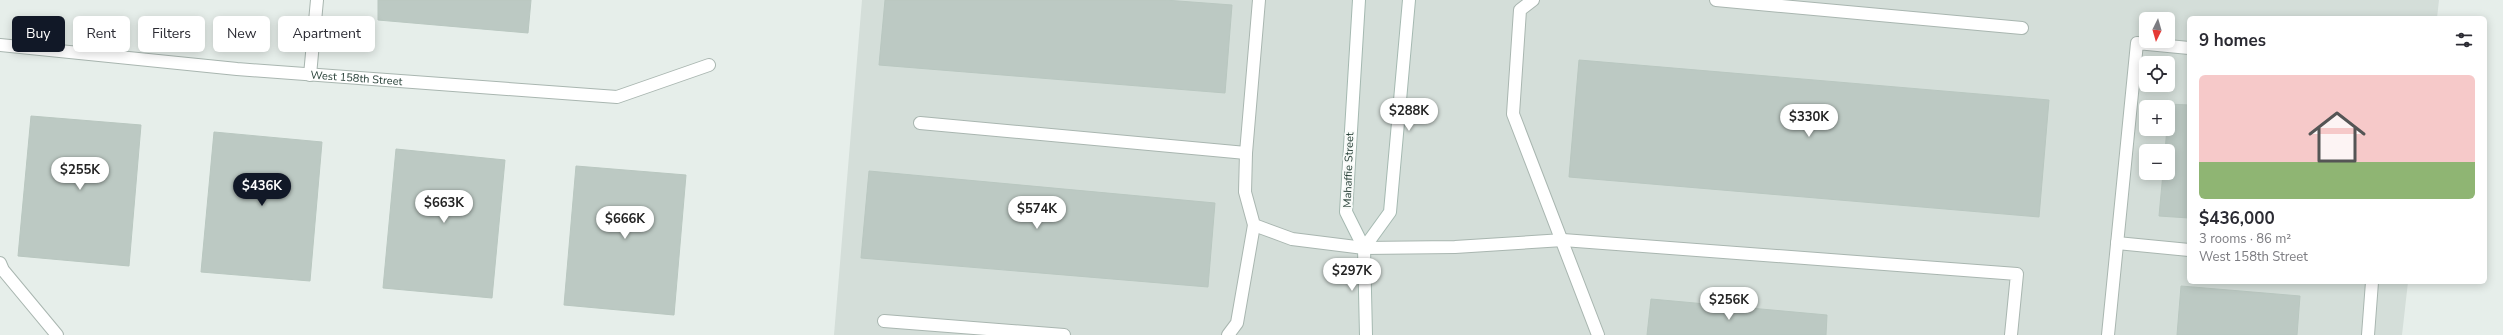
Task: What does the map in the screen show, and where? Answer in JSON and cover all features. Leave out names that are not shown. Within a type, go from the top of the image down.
[{"type":"street","points":[[310,74],[317,0]]},
{"type":"street","points":[[1228,335],[1237,323],[1254,225],[1245,192],[1246,153],[1260,0]]},
{"type":"street","name":"Mahaffie Street","points":[[1359,0],[1346,212],[1364,248]]},
{"type":"street","points":[[1366,335],[1364,248],[1390,212],[1409,0]]},
{"type":"street","points":[[1532,0],[1520,10],[1513,114],[1563,240],[1598,335]]},
{"type":"street","points":[[1716,0],[2022,28]]},
{"type":"street","points":[[2108,335],[2136,42],[2187,48]]},
{"type":"street","name":"West 158th Street","points":[[0,45],[310,74],[617,97],[709,65]]},
{"type":"street","points":[[920,123],[1246,153]]},
{"type":"street","points":[[1254,225],[1292,239],[1364,248],[1455,247],[1563,240],[2016,274],[2011,335]]},
{"type":"street","points":[[2117,243],[2187,250]]},
{"type":"street","points":[[0,262],[3,270],[57,335]]},
{"type":"street","points":[[2368,335],[2372,284]]},
{"type":"street","points":[[884,321],[1064,335]]},
{"type":"shaded area","points":[[862,0],[2439,0],[2437,16],[2187,16],[2187,284],[2408,284],[2402,335],[834,335]]},
{"type":"building","points":[[378,0],[531,0],[528,33],[378,20]]},
{"type":"building","points":[[885,0],[1165,0],[1232,5],[1225,93],[879,65]]},
{"type":"building","points":[[1579,60],[2049,100],[2039,217],[1569,177]]},
{"type":"building","points":[[2175,104],[2187,105],[2187,218],[2159,216],[2162,180],[2175,180],[2175,144],[2166,144],[2166,136],[2175,136]]},
{"type":"building","points":[[31,116],[141,125],[129,266],[18,256]]},
{"type":"building","points":[[214,132],[322,142],[310,281],[201,272]]},
{"type":"building","points":[[396,149],[505,160],[492,298],[383,288]]},
{"type":"building","points":[[576,166],[686,175],[674,315],[564,305]]},
{"type":"building","points":[[869,171],[1215,203],[1208,287],[861,258]]},
{"type":"building","points":[[2181,286],[2300,296],[2297,335],[2177,335]]},
{"type":"building","points":[[1651,299],[1827,315],[1826,335],[1647,335]]}]
